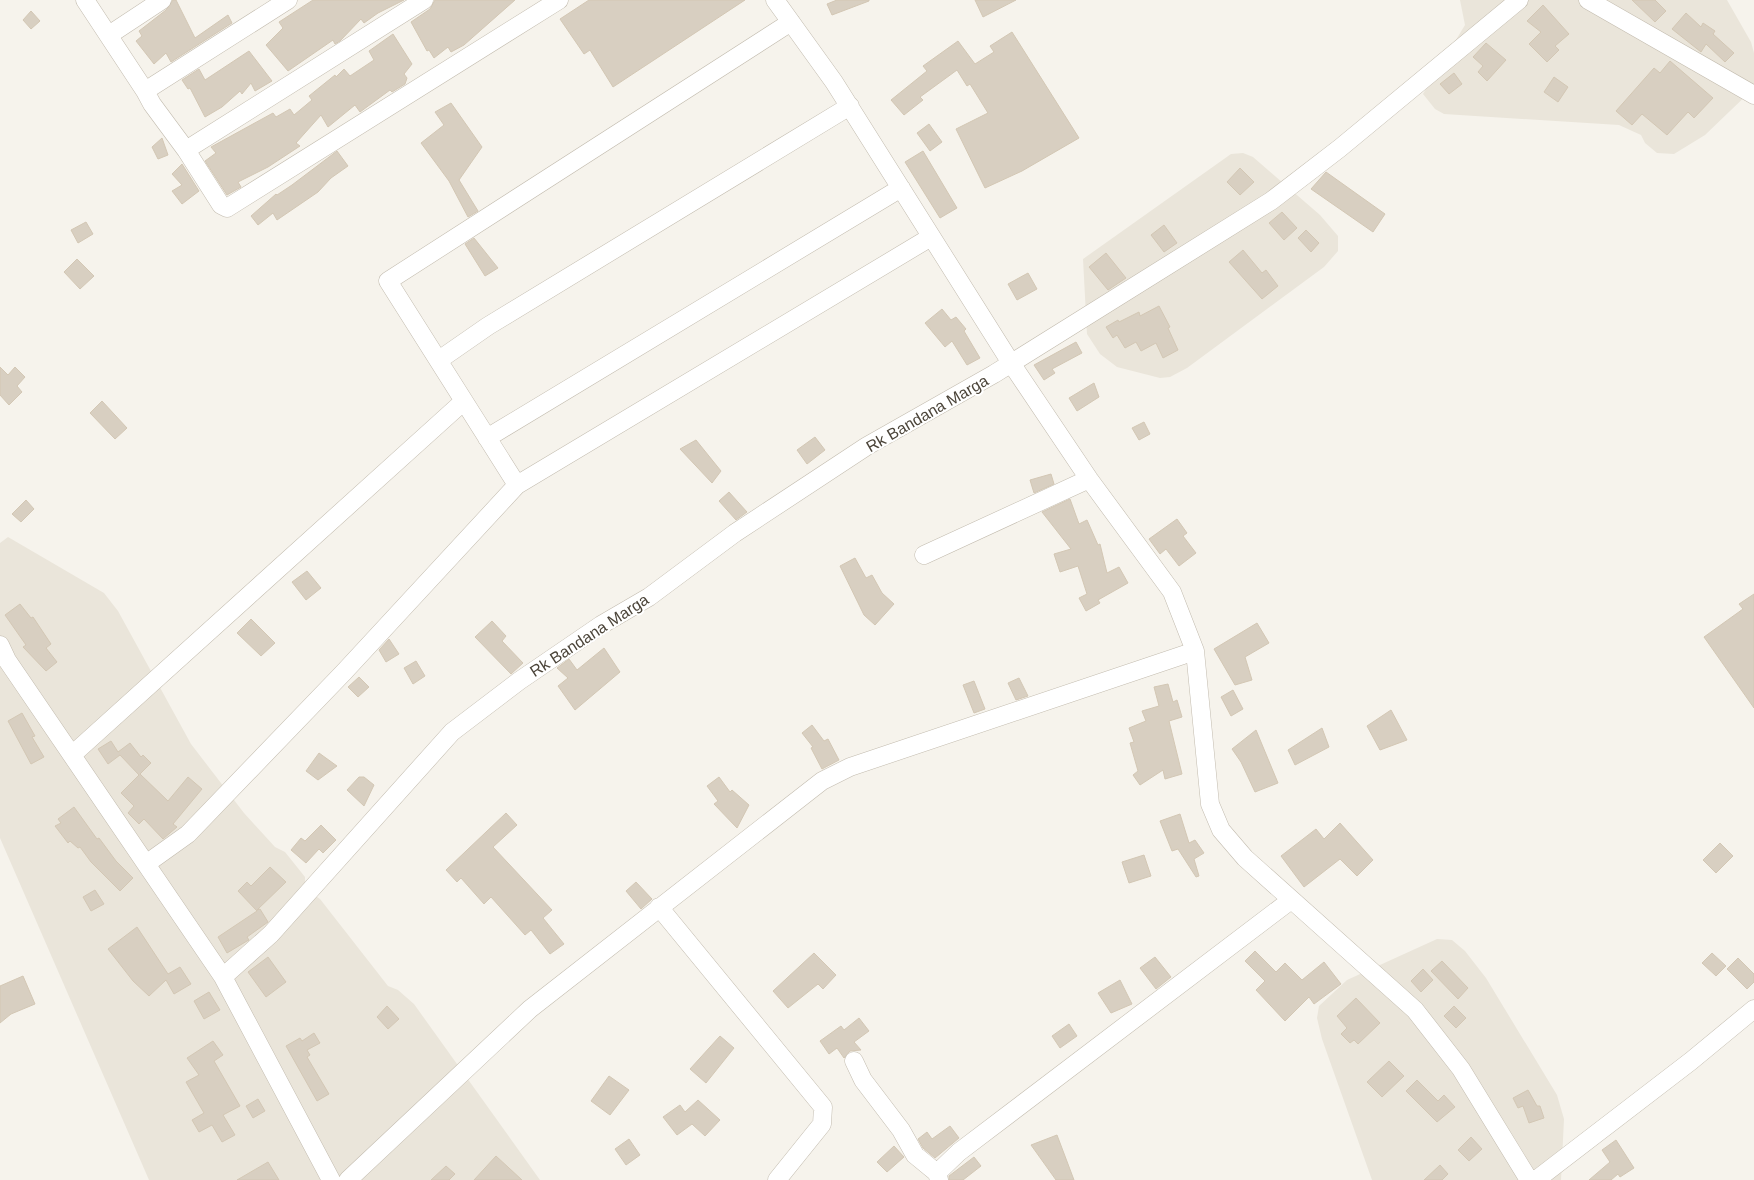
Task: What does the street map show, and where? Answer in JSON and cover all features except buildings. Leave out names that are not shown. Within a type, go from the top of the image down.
[{"type":"street","points":[[109,35],[162,0]]},
{"type":"street","points":[[145,91],[225,42],[262,14],[288,0]]},
{"type":"street","points":[[186,150],[424,0]]},
{"type":"street","points":[[86,1],[152,104],[186,150],[221,204],[227,208],[559,0]]},
{"type":"street","points":[[775,0],[850,106],[1011,363],[1089,479],[1172,592],[1195,651],[1210,804],[1222,830],[1245,858],[1290,900],[1415,1010],[1461,1069],[1529,1180]]},
{"type":"street","name":"Rk Bandana Marga","points":[[224,977],[272,934],[452,732],[545,662],[649,597],[768,511],[866,446],[1011,363],[1271,201],[1519,0]]},
{"type":"street","points":[[1588,0],[1754,95]]},
{"type":"street","points":[[517,485],[388,280],[792,22]]},
{"type":"street","points":[[439,360],[488,326],[850,106]]},
{"type":"street","points":[[487,438],[901,188]]},
{"type":"street","points":[[146,864],[188,834],[344,672],[517,485],[932,236]]},
{"type":"street","points":[[72,755],[464,401]]},
{"type":"street","points":[[924,556],[1089,479]]},
{"type":"street","points":[[0,645],[7,660],[224,977],[331,1180]]},
{"type":"street","points":[[348,1180],[530,1008],[822,781],[850,767],[1195,651]]},
{"type":"street","points":[[854,1060],[863,1080],[901,1130],[915,1154],[938,1177],[959,1152],[1290,900]]},
{"type":"street","points":[[659,907],[823,1108],[822,1124],[777,1180]]},
{"type":"street","points":[[1536,1180],[1691,1061],[1754,1009]]},
{"type":"shaded area","points":[[1460,0],[1727,0],[1751,42],[1754,53],[1754,88],[1705,135],[1674,154],[1657,153],[1645,143],[1641,135],[1619,125],[1444,114],[1435,109],[1423,94],[1465,25]]},
{"type":"shaded area","points":[[1243,153],[1253,157],[1320,215],[1338,236],[1338,251],[1324,267],[1187,368],[1170,377],[1160,378],[1117,367],[1100,354],[1087,334],[1083,259],[1231,154]]},
{"type":"shaded area","points":[[8,537],[104,593],[118,611],[191,744],[244,813],[275,847],[285,852],[305,877],[305,889],[320,899],[388,986],[398,990],[414,1004],[540,1180],[149,1180],[0,838],[0,543]]},
{"type":"shaded area","points":[[1437,939],[1452,940],[1465,951],[1486,978],[1557,1095],[1564,1119],[1561,1180],[1372,1180],[1322,1039],[1317,1018],[1319,1006],[1347,980]]}]
